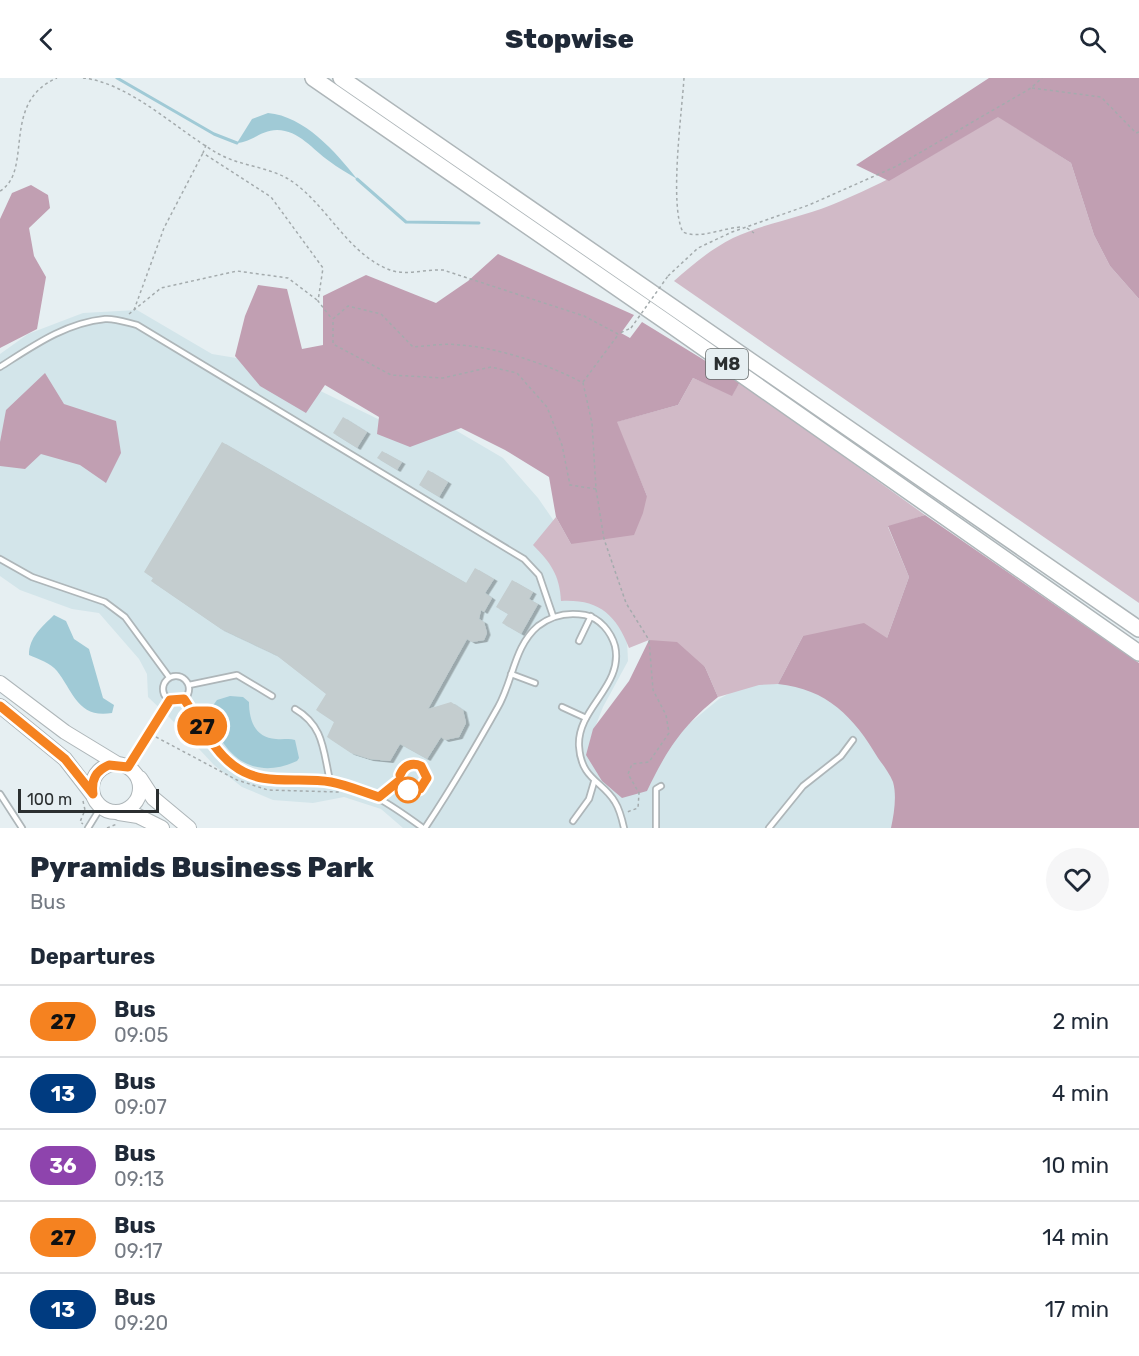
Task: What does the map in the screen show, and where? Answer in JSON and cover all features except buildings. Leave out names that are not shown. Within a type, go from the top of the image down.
[{"type":"highway","name":"M8","points":[[313,78],[1139,653]]},
{"type":"highway","name":"M8","points":[[341,78],[1139,629]]},
{"type":"highway","name":"M8","points":[[359,78],[647,290]]},
{"type":"main road","points":[[0,684],[65,732],[127,768],[153,798],[189,828]]},
{"type":"main road","points":[[0,706],[65,759],[101,807],[116,813],[138,816],[162,828]]},
{"type":"main road","points":[[93,794],[92,786],[97,773],[109,765],[127,768],[141,789],[137,802],[128,810],[116,813]]},
{"type":"lane","points":[[0,367],[50,335],[107,319],[137,325],[524,559],[539,575],[553,616]]},
{"type":"lane","points":[[0,560],[32,577],[89,596],[112,607],[125,617],[169,677]]},
{"type":"lane","points":[[184,699],[218,751],[234,766],[249,775],[272,780],[330,781],[379,797],[424,828],[500,705],[524,644],[537,627],[553,616],[573,613],[591,616],[608,629],[615,646],[616,663],[613,676],[586,718],[579,746],[587,772],[614,801],[624,828]]},
{"type":"lane","points":[[579,641],[591,616]]},
{"type":"lane","points":[[511,674],[535,683]]},
{"type":"lane","points":[[189,685],[237,675],[272,696]]},
{"type":"lane","points":[[184,699],[170,700],[164,694],[162,687],[169,677],[180,676],[189,685]]},
{"type":"lane","points":[[184,699],[189,685]]},
{"type":"lane","points":[[127,768],[170,700]]},
{"type":"lane","points":[[562,707],[586,718]]},
{"type":"lane","points":[[295,710],[308,717],[317,727],[330,781]]},
{"type":"lane","points":[[769,828],[803,786],[841,756],[854,740]]},
{"type":"lane","points":[[379,797],[400,780],[402,771],[413,764],[421,766],[426,774],[424,786],[416,791],[404,787],[400,780]]},
{"type":"lane","points":[[573,821],[589,799],[594,782]]},
{"type":"lane","points":[[656,828],[654,797],[656,789],[661,786]]},
{"type":"lane","points":[[0,794],[22,828]]},
{"type":"lane","points":[[88,828],[101,807]]},
{"type":"path","points":[[25,100],[41,84],[57,78]]},
{"type":"path","points":[[83,78],[122,92],[181,127],[218,154],[273,170],[315,201],[363,257],[391,270],[405,273],[424,268],[443,270],[584,316],[618,334]]},
{"type":"path","points":[[684,78],[678,184],[680,225],[683,232],[693,235],[731,227],[747,228],[754,233]]},
{"type":"path","points":[[620,814],[638,808],[639,793],[628,774],[632,764],[649,762],[669,733],[666,715],[653,690],[649,640],[626,603],[614,575],[604,539],[596,489],[592,423],[583,383],[618,334],[631,328],[668,276],[698,248],[809,205],[889,170],[1031,88],[1042,78]]},
{"type":"path","points":[[1031,88],[1101,97],[1136,133],[1139,132]]},
{"type":"path","points":[[0,191],[13,171],[15,139]]},
{"type":"path","points":[[133,311],[164,228],[206,145]]},
{"type":"path","points":[[202,153],[271,196],[283,210],[295,232],[323,268],[318,301]]},
{"type":"path","points":[[120,322],[161,288],[237,271],[288,278],[318,301],[333,319],[333,344],[392,375],[443,378],[491,367],[517,374],[547,406],[562,445],[570,485],[596,489]]},
{"type":"path","points":[[333,319],[348,306],[381,314],[413,347],[460,345],[559,370],[583,383]]},
{"type":"shaded area","points":[[989,78],[1139,78],[1139,299],[1110,266],[1094,235],[1071,163],[998,117],[889,181],[856,165]]},
{"type":"shaded area","points":[[998,116],[1071,163],[1094,235],[1110,266],[1139,299],[1139,603],[674,281],[725,242],[759,228],[828,207],[861,192],[921,162]]},
{"type":"shaded area","points":[[31,185],[48,195],[50,208],[29,228],[34,256],[46,277],[37,329],[0,348],[0,219],[12,193]]},
{"type":"shaded area","points":[[498,254],[634,315],[621,333],[630,338],[642,322],[740,382],[732,396],[693,378],[678,405],[617,422],[647,496],[634,535],[571,544],[556,517],[549,477],[505,450],[461,428],[410,447],[377,434],[379,417],[325,385],[306,413],[260,386],[235,356],[245,316],[258,285],[287,289],[302,349],[323,345],[323,296],[366,275],[436,303],[468,281]]},
{"type":"shaded area","points":[[137,310],[212,354],[261,362],[382,421],[445,424],[503,458],[538,498],[590,573],[627,640],[628,661],[603,707],[590,740],[597,773],[611,789],[634,793],[678,733],[719,699],[770,671],[843,698],[894,770],[898,828],[403,828],[381,809],[344,797],[313,803],[273,800],[242,787],[214,765],[148,697],[147,674],[139,659],[99,613],[72,609],[20,590],[0,576],[0,354],[28,334],[83,313]]},
{"type":"shaded area","points":[[45,373],[64,404],[116,421],[121,453],[106,483],[80,465],[41,454],[25,469],[0,466],[0,442],[6,410]]},
{"type":"shaded area","points":[[693,378],[732,395],[740,382],[925,515],[888,527],[909,577],[887,638],[803,636],[778,684],[759,685],[718,697],[705,667],[649,640],[629,648],[618,626],[604,611],[585,603],[561,601],[559,584],[553,570],[533,545],[556,517],[571,544],[647,496],[616,422],[678,405]]},
{"type":"shaded area","points":[[925,515],[1139,663],[1139,828],[891,828],[895,799],[893,782],[859,730],[849,718],[825,699],[811,692],[778,684],[803,636],[864,623],[887,638],[909,577],[888,526]]},
{"type":"shaded area","points":[[649,640],[677,642],[705,667],[718,697],[685,728],[661,763],[647,791],[622,798],[602,781],[586,755],[593,729],[629,681]]},
{"type":"water","points":[[268,113],[294,121],[306,128],[329,147],[357,179],[332,164],[292,133],[271,131],[237,143],[252,119]]},
{"type":"water","points":[[54,615],[66,621],[74,639],[89,649],[103,698],[114,705],[112,713],[101,714],[84,708],[54,668],[29,655],[34,638]]},
{"type":"water","points":[[230,696],[243,697],[249,702],[250,715],[258,732],[269,738],[295,740],[299,758],[297,761],[281,767],[252,766],[240,760],[230,751],[221,740],[209,711],[217,700]]},
{"type":"waterway","points":[[117,78],[214,134],[237,143]]},
{"type":"waterway","points":[[357,179],[406,222],[479,223]]},
{"type":"bus line","name":"27","points":[[0,706],[65,759],[93,794],[92,786],[97,773],[109,765],[123,764],[128,767],[170,700],[174,702],[184,699],[218,751],[234,766],[249,775],[272,780],[330,781],[379,797],[400,780],[404,787],[412,791],[420,789],[426,783],[426,774],[417,764],[404,767],[400,775]]}]
